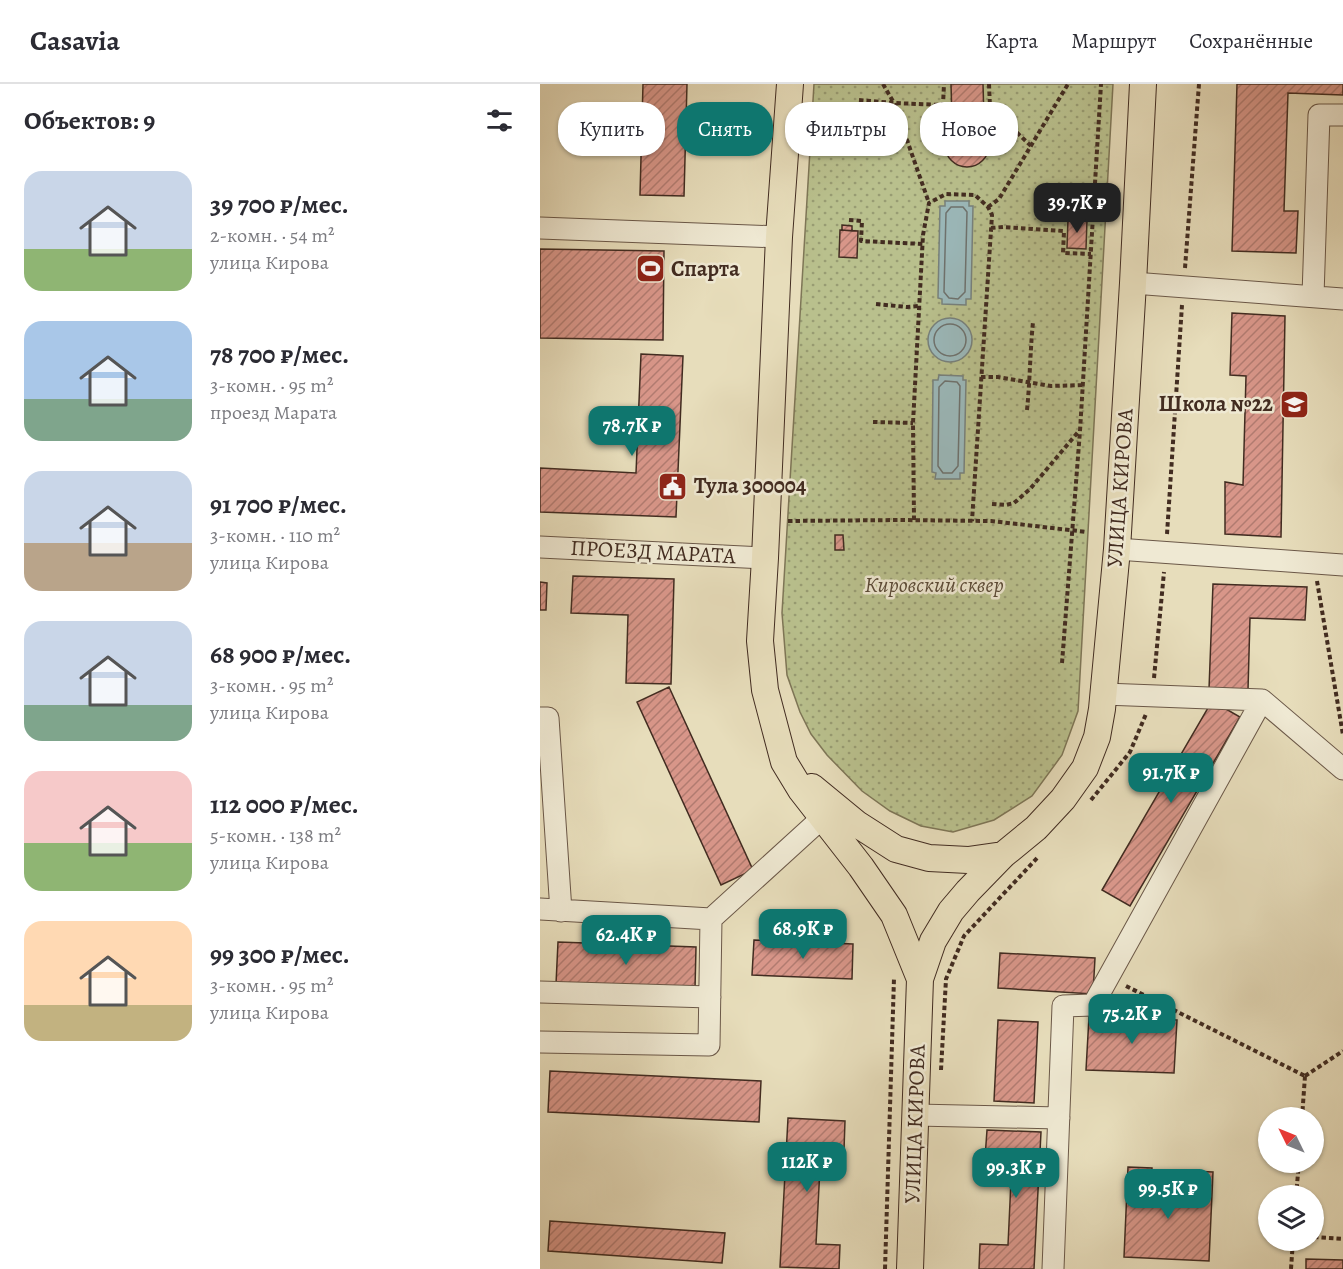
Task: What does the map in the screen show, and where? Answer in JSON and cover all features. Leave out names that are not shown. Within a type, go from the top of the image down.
[{"type":"main road","name":"УЛИЦА КИРОВА","points":[[790,84],[779,237],[760,641],[765,690],[784,762],[801,790],[854,858],[894,915],[920,979]]},
{"type":"main road","name":"УЛИЦА КИРОВА","points":[[910,1269],[920,979],[933,941],[951,911],[968,891],[1003,855],[1036,828],[1063,799],[1085,768],[1097,737],[1104,694],[1117,549],[1143,84]]},
{"type":"main road","points":[[784,762],[857,824],[896,849],[929,858],[968,860],[1003,855]]},
{"type":"street","points":[[1313,296],[1319,115],[1343,115]]},
{"type":"street","points":[[540,228],[779,237]]},
{"type":"street","points":[[1133,283],[1343,299]]},
{"type":"street","name":"ПРОЕЗД МАРАТА","points":[[540,547],[765,558]]},
{"type":"street","points":[[1117,549],[1343,565]]},
{"type":"street","points":[[1104,694],[1262,700],[1343,769]]},
{"type":"street","points":[[1053,1269],[1063,1006],[1093,1005],[1262,700]]},
{"type":"street","points":[[540,718],[548,718],[550,910],[711,919],[822,818]]},
{"type":"street","points":[[540,1042],[709,1045],[711,919]]},
{"type":"street","points":[[540,992],[710,997]]},
{"type":"street","points":[[916,1115],[1059,1118]]},
{"type":"path","points":[[883,84],[893,102]]},
{"type":"path","points":[[908,104],[943,105],[944,84]]},
{"type":"path","points":[[989,84],[990,107],[1031,146]]},
{"type":"path","points":[[988,207],[999,199],[1068,84]]},
{"type":"path","points":[[1062,663],[1080,430],[1101,84]]},
{"type":"path","points":[[860,100],[883,102]]},
{"type":"path","points":[[908,143],[929,203],[923,244],[913,423],[914,520]]},
{"type":"path","points":[[929,203],[946,194],[975,195],[988,207],[992,215],[972,521]]},
{"type":"path","points":[[849,220],[862,221],[861,241],[923,244]]},
{"type":"path","points":[[991,228],[1064,231],[1064,253],[1091,254]]},
{"type":"path","points":[[876,304],[919,306]]},
{"type":"path","points":[[1026,410],[1030,383],[1033,322]]},
{"type":"path","points":[[981,377],[998,377],[1052,386],[1083,385]]},
{"type":"path","points":[[873,422],[913,423]]},
{"type":"path","points":[[992,504],[1014,503],[1030,489],[1080,430]]},
{"type":"path","points":[[788,521],[991,521],[1088,532]]},
{"type":"path","points":[[1313,562],[1343,735]]},
{"type":"path","points":[[885,1269],[894,978]]},
{"type":"path","points":[[1109,978],[1305,1076]]},
{"type":"path","points":[[1305,1076],[1343,1051]]},
{"type":"path","points":[[1303,1107],[1305,1076]]},
{"type":"path","points":[[1324,1238],[1343,1239]]},
{"type":"path","points":[[1291,1269],[1292,1251]]},
{"type":"green space","name":"Кировский сквер","points":[[814,84],[1113,84],[1078,711],[1062,755],[1032,796],[994,820],[953,832],[921,826],[890,811],[862,791],[827,755],[811,734],[800,712],[787,675],[782,613],[810,156],[908,156],[908,102],[813,102]]},
{"type":"water","points":[[945,201],[969,201],[969,206],[973,206],[971,299],[966,299],[966,305],[942,304],[942,299],[938,298],[940,206],[945,206]]},
{"type":"water","points":[[950,318],[965,325],[972,340],[965,355],[950,362],[935,355],[928,340],[935,325]]},
{"type":"water","points":[[939,375],[963,376],[963,380],[966,380],[964,473],[960,473],[960,479],[935,479],[936,473],[932,472],[933,380],[938,380]]},
{"type":"building","points":[[643,84],[687,84],[687,102],[677,102],[677,156],[685,156],[684,196],[640,195],[641,156],[665,156],[665,102],[643,102]]},
{"type":"building","points":[[951,84],[983,84],[984,102],[952,102]]},
{"type":"building","points":[[1237,84],[1343,84],[1343,95],[1288,93],[1284,211],[1298,211],[1296,253],[1232,251]]},
{"type":"building","points":[[948,156],[986,156],[983,161],[967,167],[951,161]]},
{"type":"building","points":[[1068,219],[1087,220],[1086,249],[1067,248]]},
{"type":"building","points":[[842,225],[852,226],[852,231],[842,230]]},
{"type":"building","points":[[840,230],[858,231],[857,258],[839,257]]},
{"type":"building","points":[[540,249],[664,251],[663,340],[540,338]]},
{"type":"building","points":[[1232,313],[1285,316],[1281,537],[1225,534],[1225,482],[1243,485],[1246,376],[1230,375]]},
{"type":"building","points":[[641,354],[683,356],[676,517],[540,512],[540,468],[636,473]]},
{"type":"building","points":[[835,535],[843,535],[844,550],[835,550]]},
{"type":"building","points":[[573,576],[674,579],[671,684],[626,683],[628,615],[571,613]]},
{"type":"building","points":[[540,582],[547,583],[546,610],[540,610]]},
{"type":"building","points":[[1213,584],[1307,587],[1305,620],[1250,618],[1248,690],[1209,689]]},
{"type":"building","points":[[669,687],[753,870],[721,885],[637,702]]},
{"type":"building","points":[[1212,701],[1240,717],[1130,906],[1102,890]]},
{"type":"building","points":[[754,940],[853,944],[852,979],[752,975]]},
{"type":"building","points":[[558,942],[696,947],[695,989],[556,984]]},
{"type":"building","points":[[1000,953],[1095,958],[1093,994],[998,988]]},
{"type":"building","points":[[1089,1017],[1177,1020],[1174,1073],[1086,1070]]},
{"type":"building","points":[[998,1020],[1038,1022],[1034,1103],[994,1101]]},
{"type":"building","points":[[550,1071],[761,1081],[759,1122],[548,1112]]},
{"type":"building","points":[[788,1118],[845,1121],[844,1150],[821,1149],[816,1244],[840,1245],[839,1269],[780,1267]]},
{"type":"building","points":[[987,1130],[1041,1132],[1034,1269],[979,1269],[980,1244],[1008,1245],[1012,1159],[985,1158]]},
{"type":"building","points":[[1128,1167],[1152,1168],[1151,1203],[1189,1204],[1190,1171],[1213,1172],[1209,1261],[1124,1257]]},
{"type":"building","points":[[550,1221],[725,1233],[722,1263],[548,1251]]},
{"type":"building","points":[[1306,1259],[1343,1260],[1343,1269],[1306,1269]]},
{"type":"place","name":"Спарта","points":[[650,269]]},
{"type":"place","name":"Школа №22","points":[[1294,404]]},
{"type":"place","name":"Тула 300004","points":[[673,486]]}]
